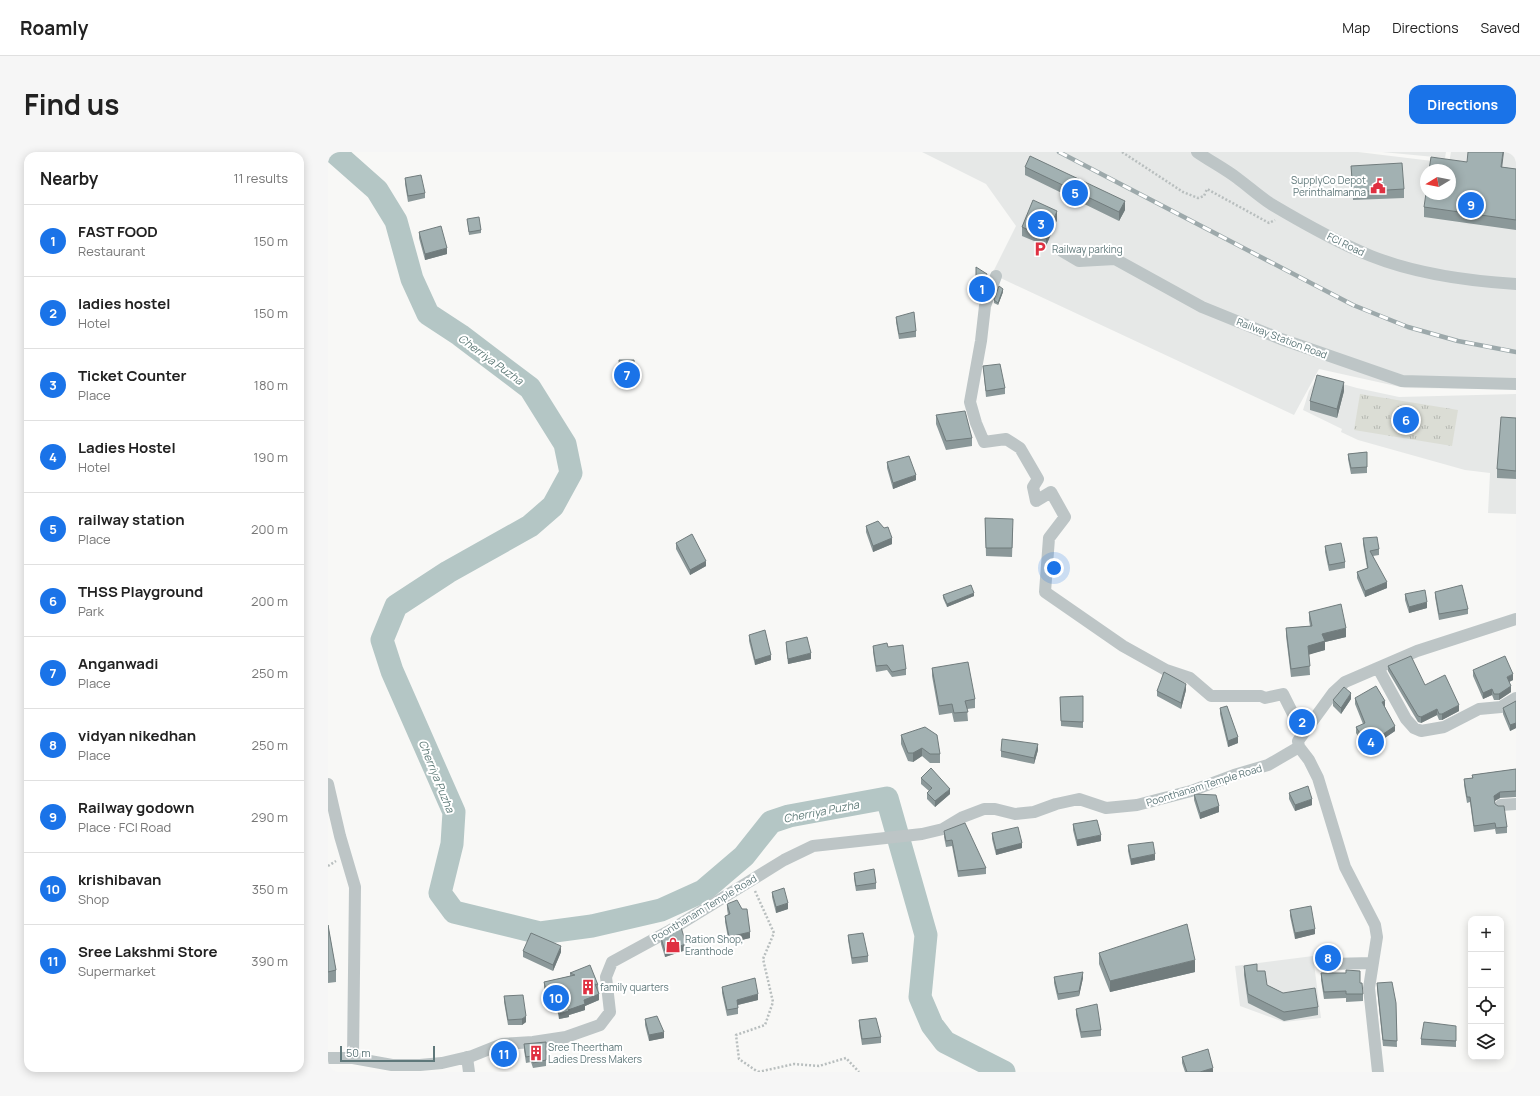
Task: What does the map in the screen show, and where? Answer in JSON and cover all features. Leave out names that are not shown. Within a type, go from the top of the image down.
[{"type":"street","name":"FCI Road","points":[[1197,152],[1283,210],[1347,245],[1371,256],[1399,265],[1474,281],[1516,284]]},
{"type":"street","name":"Railway Station Road","points":[[1062,251],[1079,261],[1115,259],[1202,307],[1281,339],[1402,381],[1516,384]]},
{"type":"street","points":[[996,276],[983,316],[981,341],[970,402],[976,423],[984,442],[1006,439],[1020,448],[1038,479],[1033,487],[1036,501],[1051,492],[1065,517],[1049,538],[1045,592],[1122,646],[1166,670],[1190,678],[1210,696],[1261,696],[1265,698],[1283,694],[1303,734]]},
{"type":"street","points":[[1378,1072],[1370,988],[1377,936],[1376,925],[1345,867],[1318,778],[1309,760],[1299,747],[1298,741],[1333,693],[1345,682],[1417,651],[1516,619]]},
{"type":"street","points":[[1378,668],[1406,719],[1414,728],[1421,731],[1444,727],[1479,709],[1501,707],[1516,698]]},
{"type":"street","name":"Poonthanam Temple Road","points":[[328,1058],[353,1058],[392,1065],[420,1066],[467,1057],[502,1044],[533,1042],[566,1037],[600,1025],[610,1012],[606,977],[612,962],[669,931],[799,851],[813,846],[922,834],[943,829],[964,817],[984,809],[995,809],[1014,814],[1034,812],[1056,804],[1079,799],[1106,808],[1137,805],[1191,791],[1234,775],[1268,765],[1299,747]]},
{"type":"street","points":[[328,784],[340,836],[355,886],[353,1058]]},
{"type":"street","points":[[1501,805],[1516,804]]},
{"type":"street","points":[[1329,964],[1373,962]]},
{"type":"street","points":[[467,1057],[469,1072]]},
{"type":"path","points":[[1122,152],[1184,192],[1198,198],[1204,196],[1207,188],[1269,223],[1275,220],[1283,210]]},
{"type":"path","points":[[750,881],[774,933],[763,959],[772,1002],[765,1025],[736,1035],[739,1059],[758,1072],[794,1064],[819,1066],[846,1058],[859,1072]]},
{"type":"shaded area","points":[[922,152],[1358,152],[1449,163],[1451,152],[1516,152],[1516,389],[1405,388],[1319,369],[1294,415],[992,274],[1016,226],[986,184]]},
{"type":"shaded area","points":[[1382,152],[1446,152],[1445,158]]},
{"type":"shaded area","points":[[1318,377],[1357,388],[1399,397],[1516,394],[1516,514],[1488,513],[1490,473],[1465,470],[1358,440],[1341,432],[1342,429],[1303,410],[1309,391]]},
{"type":"shaded area","points":[[1313,956],[1321,1018],[1284,1022],[1240,1006],[1235,966]]},
{"type":"green space","points":[[1360,394],[1458,410],[1452,446],[1354,430]]},
{"type":"building","points":[[1468,152],[1503,152],[1501,167],[1516,169],[1516,220],[1424,207],[1425,200],[1456,200],[1456,164],[1430,164],[1431,157],[1467,162]]},
{"type":"building","points":[[1030,156],[1125,201],[1119,212],[1025,167]]},
{"type":"building","name":"SupplyCo Depot Perinthalmanna","points":[[1402,163],[1404,189],[1353,192],[1351,166]]},
{"type":"building","points":[[421,175],[425,193],[408,196],[405,178]]},
{"type":"building","points":[[1033,200],[1057,211],[1046,238],[1022,227]]},
{"type":"building","points":[[479,217],[481,230],[469,232],[467,219]]},
{"type":"building","points":[[441,226],[447,248],[425,254],[419,232]]},
{"type":"building","points":[[976,267],[987,274],[980,291],[976,291]]},
{"type":"building","points":[[999,286],[1003,289],[998,303],[994,300]]},
{"type":"building","points":[[914,312],[916,331],[899,334],[896,317]]},
{"type":"building","points":[[619,360],[634,360],[635,378],[620,379]]},
{"type":"building","points":[[1000,364],[1005,388],[986,391],[983,366]]},
{"type":"building","points":[[1317,375],[1344,382],[1337,409],[1310,401]]},
{"type":"building","points":[[965,411],[972,438],[946,441],[936,415]]},
{"type":"building","points":[[1501,417],[1516,418],[1516,471],[1497,469]]},
{"type":"building","points":[[1367,452],[1367,467],[1351,468],[1348,454]]},
{"type":"building","points":[[909,456],[916,475],[893,483],[887,462]]},
{"type":"building","points":[[985,518],[1013,519],[1012,548],[986,548]]},
{"type":"building","points":[[878,521],[884,528],[888,527],[892,538],[873,546],[866,526]]},
{"type":"building","points":[[692,534],[706,561],[690,570],[676,543]]},
{"type":"building","points":[[1377,537],[1379,549],[1370,551],[1387,582],[1365,591],[1357,572],[1368,568],[1363,538]]},
{"type":"building","points":[[1341,543],[1345,562],[1329,565],[1325,546]]},
{"type":"building","points":[[971,585],[974,593],[947,604],[943,595]]},
{"type":"building","points":[[1462,585],[1468,609],[1439,614],[1435,592]]},
{"type":"building","points":[[1425,590],[1427,602],[1409,607],[1405,594]]},
{"type":"building","points":[[1341,604],[1346,628],[1322,634],[1325,641],[1308,646],[1310,666],[1291,669],[1286,628],[1312,626],[1309,612]]},
{"type":"building","points":[[765,630],[771,655],[755,660],[749,635]]},
{"type":"building","points":[[807,637],[811,653],[788,659],[786,642]]},
{"type":"building","points":[[887,643],[888,647],[903,645],[906,669],[892,672],[887,665],[876,666],[873,646]]},
{"type":"building","points":[[1411,656],[1425,685],[1445,675],[1459,705],[1442,714],[1439,714],[1437,709],[1421,717],[1418,716],[1388,666]]},
{"type":"building","points":[[1505,656],[1513,674],[1507,677],[1511,686],[1499,694],[1494,694],[1492,689],[1483,693],[1473,670]]},
{"type":"building","points":[[968,662],[975,699],[965,701],[968,712],[954,713],[952,704],[939,706],[932,668]]},
{"type":"building","points":[[1164,672],[1186,684],[1181,703],[1157,691]]},
{"type":"building","points":[[1376,686],[1385,701],[1382,702],[1395,726],[1367,745],[1356,727],[1365,723],[1355,698]]},
{"type":"building","points":[[1344,687],[1351,693],[1341,708],[1333,700]]},
{"type":"building","points":[[1083,696],[1083,722],[1061,721],[1060,697]]},
{"type":"building","points":[[1516,701],[1516,723],[1510,725],[1503,708]]},
{"type":"building","points":[[1227,706],[1238,737],[1228,741],[1220,708]]},
{"type":"building","points":[[925,727],[937,735],[940,754],[930,754],[922,748],[913,753],[908,753],[901,735]]},
{"type":"building","points":[[1002,739],[1038,744],[1034,758],[1001,751]]},
{"type":"building","points":[[931,768],[950,789],[935,801],[927,793],[932,788],[921,778]]},
{"type":"building","points":[[1516,769],[1516,791],[1500,792],[1494,796],[1495,804],[1498,806],[1504,806],[1507,827],[1496,828],[1495,823],[1474,826],[1470,797],[1467,797],[1464,779],[1473,778],[1472,775]]},
{"type":"building","points":[[1308,786],[1312,799],[1295,805],[1289,793]]},
{"type":"building","points":[[1194,794],[1216,795],[1219,806],[1200,813]]},
{"type":"building","points":[[1097,820],[1101,835],[1077,840],[1073,824]]},
{"type":"building","points":[[965,823],[986,868],[958,871],[952,840],[946,841],[944,831]]},
{"type":"building","points":[[1018,827],[1022,843],[996,850],[992,833]]},
{"type":"building","points":[[1153,842],[1155,854],[1131,859],[1128,845]]},
{"type":"building","points":[[874,869],[876,883],[856,886],[854,873]]},
{"type":"building","points":[[784,888],[788,903],[776,907],[772,892]]},
{"type":"building","points":[[737,900],[742,909],[747,909],[750,932],[729,937],[725,916],[730,914],[727,904]]},
{"type":"building","points":[[1311,906],[1315,929],[1295,933],[1290,910]]},
{"type":"building","points":[[1187,924],[1195,960],[1110,981],[1099,953]]},
{"type":"building","points":[[328,925],[336,970],[328,972]]},
{"type":"building","name":"Ration Shop, Eranthode","points":[[681,927],[686,944],[665,951],[661,938]]},
{"type":"building","points":[[531,933],[561,946],[553,965],[523,951]]},
{"type":"building","points":[[863,933],[868,956],[852,958],[848,935]]},
{"type":"building","points":[[1257,964],[1257,971],[1265,971],[1267,985],[1283,993],[1315,988],[1318,1007],[1284,1012],[1248,994],[1244,966]]},
{"type":"building","points":[[590,965],[598,985],[595,984],[599,994],[584,1000],[585,1004],[559,1014],[557,1004],[550,1005],[544,982],[575,975],[570,973]]},
{"type":"building","points":[[1346,970],[1360,971],[1360,983],[1362,983],[1363,994],[1346,994],[1346,991],[1324,992],[1321,973],[1346,973]]},
{"type":"building","points":[[1083,972],[1079,991],[1058,994],[1054,977]]},
{"type":"building","points":[[755,978],[758,994],[737,1000],[738,1008],[727,1010],[722,987]]},
{"type":"building","points":[[1392,982],[1396,1003],[1397,1041],[1383,1040],[1377,983]]},
{"type":"building","points":[[523,995],[526,1016],[522,1019],[508,1020],[504,996]]},
{"type":"building","points":[[1097,1004],[1101,1030],[1081,1032],[1076,1009]]},
{"type":"building","points":[[657,1016],[664,1032],[649,1035],[645,1019]]},
{"type":"building","points":[[876,1018],[881,1037],[862,1039],[859,1020]]},
{"type":"building","points":[[1424,1022],[1456,1026],[1456,1041],[1421,1039]]},
{"type":"building","name":"Sree Theertham Ladies Dress Makers","points":[[546,1042],[546,1060],[533,1063],[531,1056],[526,1057],[524,1044]]},
{"type":"building","points":[[510,1048],[512,1055],[499,1059],[498,1051]]},
{"type":"building","points":[[1208,1049],[1213,1068],[1200,1072],[1187,1072],[1182,1057]]},
{"type":"waterway","name":"Cherriya Puzha","points":[[334,152],[377,190],[396,221],[412,279],[428,314],[460,335],[530,388],[565,444],[571,473],[553,506],[530,526],[448,572],[396,606],[382,640],[392,671],[454,812],[452,844],[440,893],[454,912],[540,933],[592,926],[661,910],[703,891],[744,856],[771,822],[789,816],[887,798],[926,935],[920,997],[932,1025],[945,1042],[1004,1072]]},
{"type":"railway","points":[[1059,152],[1353,305],[1408,327],[1458,341],[1516,352]]},
{"type":"place","name":"SupplyCo Depot Perinthalmanna","points":[[1378,186]]},
{"type":"place","name":"railway station","points":[[1075,193]]},
{"type":"place","name":"Railway godown","points":[[1471,205]]},
{"type":"place","name":"Ticket Counter","points":[[1041,224]]},
{"type":"place","name":"Railway parking","points":[[1040,249]]},
{"type":"place","name":"FAST FOOD","points":[[982,289]]},
{"type":"place","name":"Anganwadi","points":[[627,375]]},
{"type":"place","name":"THSS Playground","points":[[1406,420]]},
{"type":"place","name":"ladies hostel","points":[[1302,722]]},
{"type":"place","name":"Ladies Hostel","points":[[1371,742]]},
{"type":"place","name":"Ration Shop, Eranthode","points":[[673,945]]},
{"type":"place","name":"vidyan nikedhan","points":[[1328,958]]},
{"type":"place","name":"family quarters","points":[[588,987]]},
{"type":"place","name":"krishibavan","points":[[556,998]]},
{"type":"place","name":"Sree Theertham Ladies Dress Makers","points":[[536,1053]]},
{"type":"place","name":"Sree Lakshmi Store","points":[[504,1054]]}]
